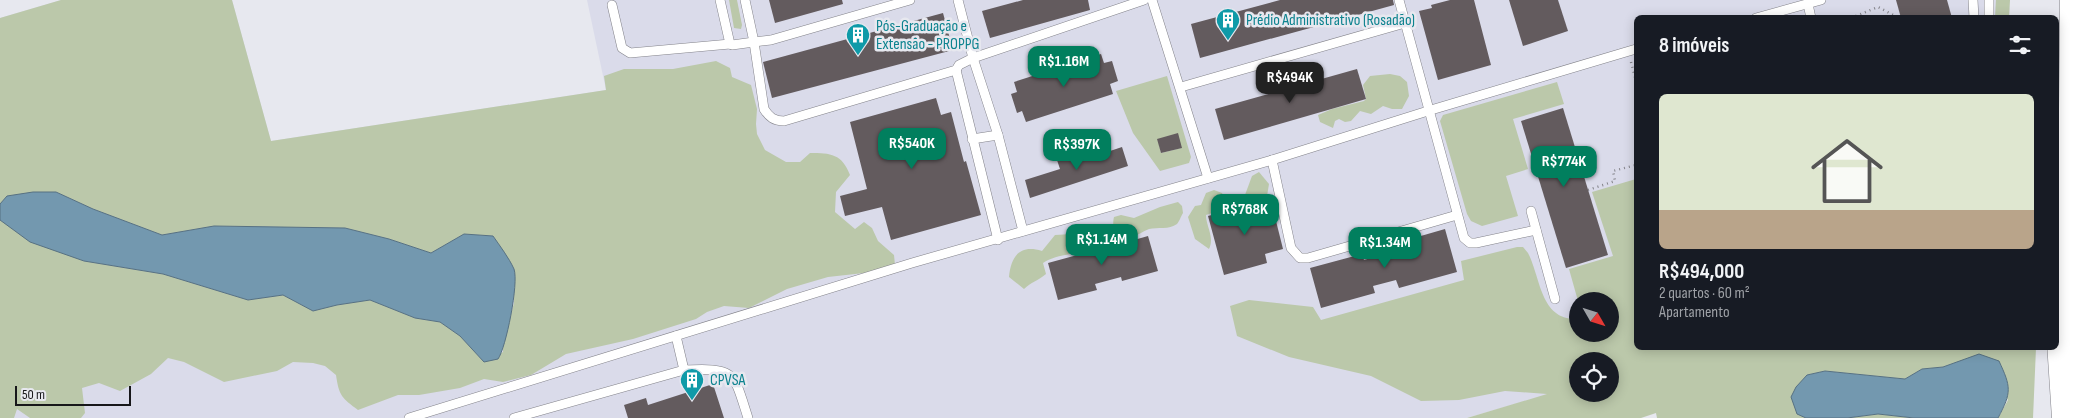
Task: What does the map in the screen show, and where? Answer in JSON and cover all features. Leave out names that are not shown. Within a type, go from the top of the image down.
[{"type":"main road","points":[[2059,349],[2065,216],[2073,109],[2072,37],[2074,0]]},
{"type":"main road","points":[[2060,342],[2066,418]]},
{"type":"main road","points":[[2049,418],[2059,350]]},
{"type":"lane","points":[[720,0],[730,44]]},
{"type":"lane","points":[[745,0],[754,42],[764,109],[769,117],[777,121],[784,121],[956,70],[959,65],[986,53],[1144,0]]},
{"type":"lane","points":[[612,6],[622,48],[630,53],[771,40],[910,0]]},
{"type":"lane","points":[[958,0],[973,58],[998,134],[1023,231]]},
{"type":"lane","points":[[1152,0],[1208,178]]},
{"type":"lane","points":[[1399,0],[1431,110],[1464,238],[1470,243],[1536,230]]},
{"type":"lane","points":[[1767,15],[1821,0]]},
{"type":"lane","points":[[1973,0],[1974,15]]},
{"type":"lane","points":[[1988,15],[1989,0]]},
{"type":"lane","points":[[2064,0],[2072,37]]},
{"type":"lane","points":[[1808,4],[1810,15]]},
{"type":"lane","points":[[1180,87],[1406,23]]},
{"type":"lane","points":[[409,418],[912,263],[998,240],[1023,231],[1272,160],[1634,50]]},
{"type":"lane","points":[[956,70],[998,240]]},
{"type":"lane","points":[[972,139],[998,134]]},
{"type":"lane","points":[[1272,160],[1291,248],[1300,258],[1308,258],[1457,215]]},
{"type":"lane","points":[[1531,211],[1555,298]]},
{"type":"lane","points":[[676,336],[684,370]]},
{"type":"lane","points":[[514,418],[684,370],[721,370],[731,375],[737,382],[748,418]]},
{"type":"path","points":[[1858,15],[1878,7],[1893,15]]},
{"type":"path","points":[[1630,62],[1634,75]]},
{"type":"path","points":[[1588,190],[1615,181],[1613,171],[1634,166]]},
{"type":"shaded area","points":[[61,0],[232,0],[271,141],[606,90],[587,0],[2010,0],[2009,15],[1634,15],[1634,349],[1619,356],[1619,352],[1569,352],[1569,388],[1467,418],[0,418],[0,18]]},
{"type":"green space","points":[[61,0],[232,0],[271,141],[606,90],[604,76],[624,69],[673,69],[716,61],[730,68],[732,77],[751,85],[757,109],[757,134],[765,150],[786,162],[800,162],[810,153],[817,153],[830,154],[843,163],[850,175],[836,192],[835,212],[855,229],[864,222],[872,228],[878,241],[894,255],[895,265],[864,273],[828,277],[787,289],[749,308],[724,306],[707,312],[696,319],[633,339],[566,354],[531,375],[503,382],[484,379],[460,388],[419,395],[398,395],[358,410],[342,396],[338,388],[336,375],[325,366],[293,362],[277,371],[224,382],[184,362],[168,358],[151,374],[120,391],[99,383],[82,388],[85,413],[81,418],[30,418],[17,409],[14,418],[0,418],[0,220],[84,261],[163,274],[248,300],[283,295],[313,311],[370,300],[415,318],[440,322],[460,336],[484,362],[503,352],[503,344],[514,303],[514,270],[493,236],[464,234],[431,253],[389,239],[345,228],[214,226],[162,235],[93,209],[56,192],[8,196],[0,204],[0,18]]},
{"type":"green space","points":[[729,0],[737,0],[742,25],[741,29],[734,28]]},
{"type":"green space","points":[[1996,0],[2010,0],[2009,15],[1995,15]]},
{"type":"green space","points":[[1390,74],[1400,76],[1407,82],[1409,96],[1402,109],[1392,109],[1383,106],[1371,114],[1360,111],[1351,121],[1345,122],[1339,119],[1335,121],[1333,128],[1320,122],[1318,115],[1332,109],[1364,101],[1366,99],[1363,85],[1370,76]]},
{"type":"green space","points":[[1167,76],[1191,157],[1189,163],[1160,171],[1133,133],[1116,91]],"holes":[[[1158,139],[1181,148],[1161,153]]]},
{"type":"green space","points":[[1557,82],[1564,104],[1513,119],[1528,169],[1506,176],[1518,216],[1482,226],[1471,221],[1467,214],[1440,121],[1443,115]]},
{"type":"green space","points":[[1259,172],[1269,184],[1267,196],[1263,200],[1242,203],[1252,176]]},
{"type":"green space","points":[[1634,180],[1634,350],[2036,350],[2033,418],[1998,418],[2008,400],[1979,355],[1943,367],[1922,369],[1905,379],[1825,371],[1807,375],[1797,413],[1806,418],[1657,418],[1656,413],[1641,418],[1467,418],[1547,394],[1505,391],[1459,400],[1421,401],[1371,376],[1289,357],[1237,336],[1230,306],[1249,300],[1313,307],[1321,320],[1464,280],[1461,261],[1523,247],[1528,253],[1539,285],[1549,305],[1556,313],[1569,318],[1569,342],[1619,342],[1619,292],[1575,292],[1569,269],[1613,256],[1592,192]]},
{"type":"green space","points":[[1214,190],[1222,193],[1225,199],[1224,209],[1206,215],[1211,236],[1209,249],[1195,239],[1188,217],[1195,206],[1201,205],[1206,193]]},
{"type":"green space","points":[[1178,202],[1182,206],[1183,213],[1178,223],[1174,226],[1149,229],[1131,237],[1119,235],[1114,229],[1114,217],[1121,215],[1134,218]]},
{"type":"green space","points":[[1085,227],[1090,232],[1090,235],[1085,250],[1047,260],[1043,263],[1046,274],[1024,289],[1009,277],[1012,263],[1018,253],[1028,249],[1042,251],[1055,235],[1072,234]]},
{"type":"green space","points":[[1878,414],[1914,418],[1847,418]]},
{"type":"water","points":[[33,192],[56,192],[93,209],[162,235],[214,226],[345,228],[389,239],[431,253],[464,234],[493,236],[512,265],[515,276],[511,315],[505,342],[498,359],[484,362],[460,336],[440,322],[415,318],[370,300],[313,311],[283,295],[248,300],[163,274],[84,261],[30,242],[0,220],[0,204],[7,196]]},
{"type":"water","points":[[1979,354],[1999,361],[2006,377],[2008,395],[1998,418],[1914,418],[1878,414],[1847,418],[1806,418],[1797,414],[1791,397],[1796,387],[1807,375],[1825,371],[1905,379],[1922,369],[1943,367]]},
{"type":"building","points":[[769,0],[842,0],[843,4],[775,23]]},
{"type":"building","points":[[1023,0],[1088,0],[1090,10],[990,38],[982,11]]},
{"type":"building","name":"Prédio Administrativo (Rosadão)","points":[[1280,0],[1393,0],[1394,5],[1200,58],[1191,24]]},
{"type":"building","points":[[1450,0],[1474,0],[1491,65],[1438,80],[1419,11],[1432,8],[1431,5]]},
{"type":"building","points":[[1509,0],[1558,0],[1568,31],[1523,46]]},
{"type":"building","points":[[1896,0],[1947,0],[1951,15],[1900,15]]},
{"type":"building","name":"Pós-Graduação e Extensão - PROPPG","points":[[943,13],[953,50],[772,98],[763,62]]},
{"type":"building","points":[[1101,54],[1104,63],[1112,61],[1118,81],[1110,84],[1113,94],[1026,122],[1022,111],[1017,113],[1011,94],[1017,92],[1014,82]]},
{"type":"building","points":[[1357,69],[1366,99],[1224,140],[1215,109]]},
{"type":"building","points":[[936,98],[941,115],[951,112],[964,162],[966,161],[981,215],[891,240],[882,207],[845,216],[840,196],[867,189],[850,122]]},
{"type":"building","points":[[1563,108],[1608,255],[1566,268],[1521,121]]},
{"type":"building","points":[[1178,133],[1182,148],[1161,153],[1157,139]]},
{"type":"building","points":[[1122,147],[1128,166],[1030,198],[1025,180],[1060,169],[1057,160],[1086,150],[1089,158]]},
{"type":"building","points":[[1268,200],[1272,218],[1275,217],[1283,249],[1265,254],[1267,263],[1224,275],[1208,216]]},
{"type":"building","points":[[1445,229],[1457,272],[1399,288],[1396,280],[1373,286],[1375,293],[1321,308],[1310,268],[1362,254],[1364,260],[1395,251],[1393,244]]},
{"type":"building","points":[[1118,236],[1120,244],[1148,236],[1158,271],[1122,281],[1121,277],[1095,284],[1097,290],[1058,300],[1048,263],[1092,251],[1090,243]]},
{"type":"building","name":"CPVSA","points":[[713,384],[724,418],[628,418],[624,405],[646,398],[648,405]]},
{"type":"place","name":"Prédio Administrativo (Rosadão)","points":[[1228,41]]},
{"type":"place","name":"Pós-Graduação e Extensão - PROPPG","points":[[858,56]]},
{"type":"place","name":"CPVSA","points":[[692,401]]}]
